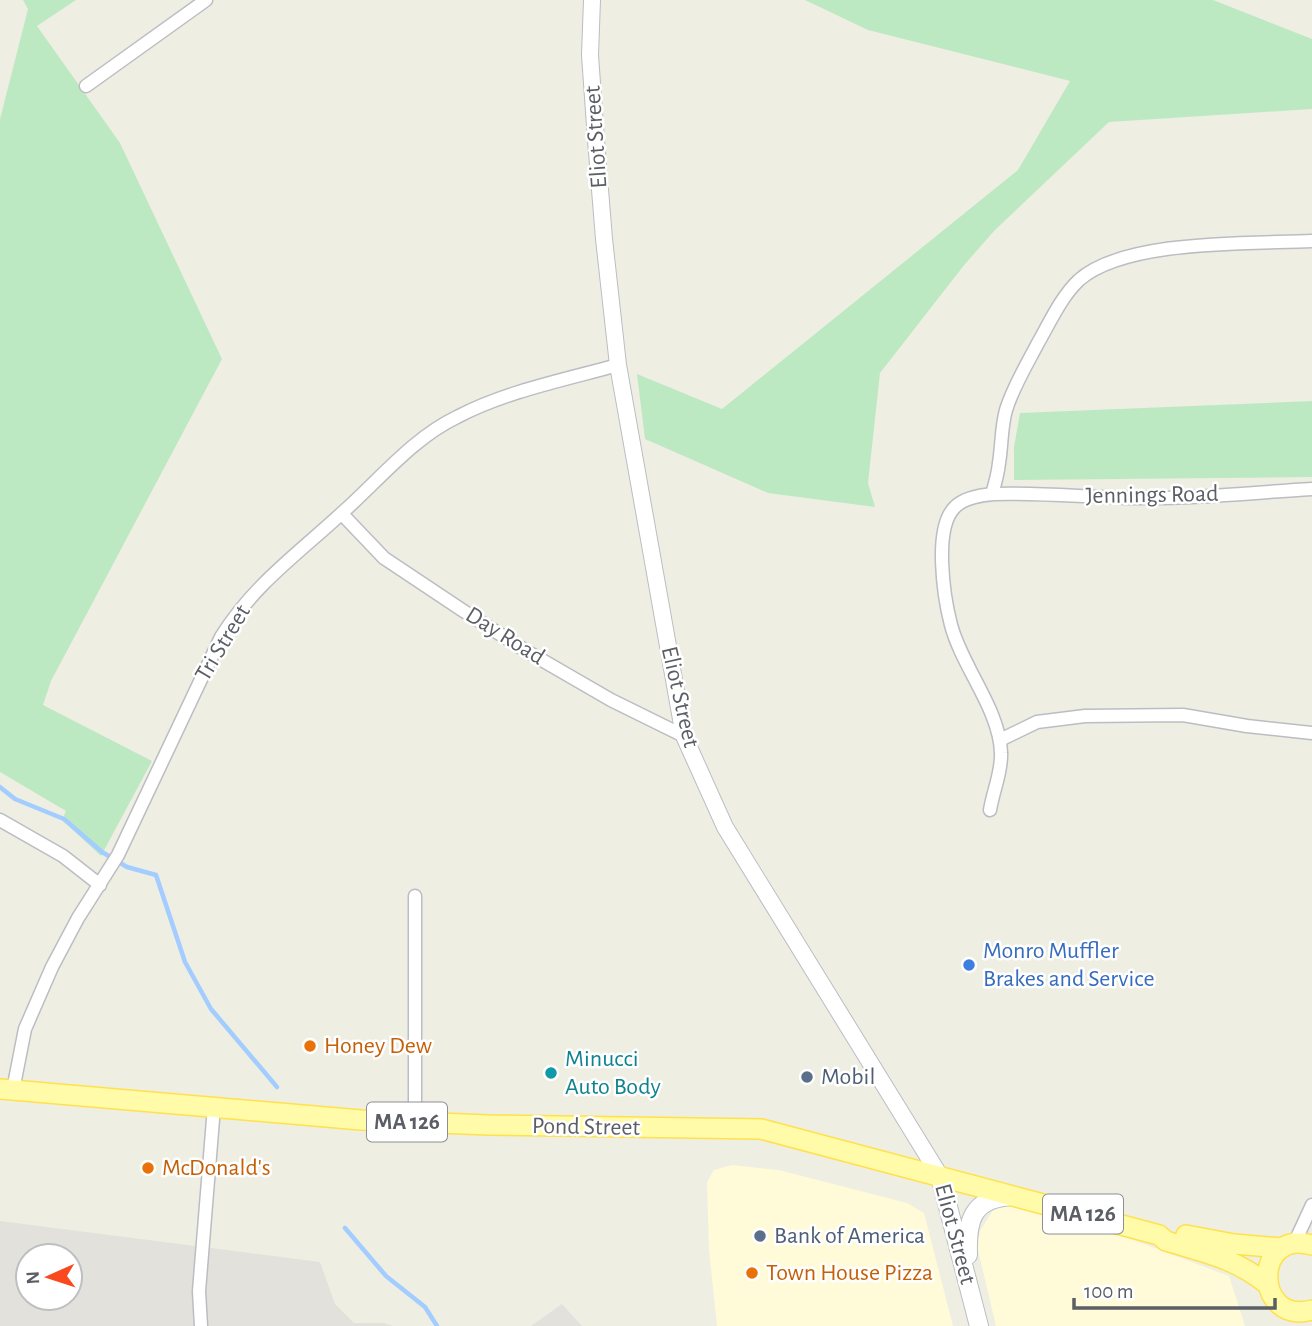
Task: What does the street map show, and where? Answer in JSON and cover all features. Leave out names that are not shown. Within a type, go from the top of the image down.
[{"type":"main road","name":"Pond Street","points":[[6,1090],[361,1120],[761,1129],[1159,1235],[1166,1241],[1228,1259],[1267,1284]]},
{"type":"main road","name":"Eliot Street","points":[[940,1176],[979,1326]]},
{"type":"main road","points":[[966,1276],[967,1234],[972,1216],[989,1202],[1016,1196]]},
{"type":"main road","name":"Pond Street","points":[[1159,1235],[1171,1232],[1234,1244],[1296,1246]]},
{"type":"main road","points":[[1267,1284],[1269,1264],[1296,1246]]},
{"type":"main road","name":"MA 126","points":[[1267,1284],[1276,1303],[1285,1309],[1296,1312],[1312,1310]]},
{"type":"street","points":[[86,86],[206,0]]},
{"type":"street","name":"Eliot Street","points":[[592,0],[590,55],[604,239],[618,365],[684,736],[725,827],[940,1176]]},
{"type":"street","points":[[992,494],[1000,461],[1000,439],[1006,410],[1024,369],[1058,308],[1078,281],[1096,268],[1128,255],[1196,247],[1312,241]]},
{"type":"street","name":"Tri Street","points":[[6,1090],[34,1007],[52,967],[115,860],[232,619],[264,580],[342,514],[412,449],[455,417],[515,393],[618,365]]},
{"type":"street","name":"Jennings Road","points":[[1000,740],[983,695],[955,638],[946,605],[943,580],[945,525],[952,509],[964,500],[992,494],[1154,498],[1312,489]]},
{"type":"street","name":"Day Road","points":[[342,514],[384,558],[462,610],[599,693],[684,736]]},
{"type":"street","points":[[990,810],[1000,767],[1000,740],[1037,722],[1085,716],[1184,715],[1247,726],[1312,733]]},
{"type":"street","points":[[0,820],[63,856],[100,885]]},
{"type":"street","points":[[415,895],[415,1122]]},
{"type":"street","points":[[201,1326],[199,1291],[214,1107]]},
{"type":"street","points":[[1296,1246],[1312,1205]]},
{"type":"shaded area","points":[[732,1165],[779,1170],[907,1203],[924,1213],[953,1326],[717,1326],[709,1250],[707,1182],[714,1170]]},
{"type":"shaded area","points":[[1011,1205],[1086,1222],[1229,1276],[1245,1326],[996,1326],[977,1246],[980,1231],[993,1210]]},
{"type":"shaded area","points":[[0,1221],[320,1262],[335,1304],[354,1323],[384,1323],[393,1326],[0,1326]]},
{"type":"shaded area","points":[[562,1304],[582,1326],[531,1326]]},
{"type":"green space","points":[[23,0],[76,0],[37,26],[120,143],[222,359],[51,681],[43,705],[152,761],[101,856],[62,820],[66,811],[0,772],[0,119],[28,9]]},
{"type":"green space","points":[[805,0],[1213,0],[1312,39],[1312,109],[1109,122],[995,230],[880,373],[868,483],[875,507],[768,493],[645,439],[637,374],[722,409],[1018,170],[1070,81],[868,30]]},
{"type":"green space","points":[[1312,401],[1312,477],[1014,480],[1014,447],[1020,413]]},
{"type":"waterway","points":[[0,787],[15,799],[64,819],[102,852],[127,867],[156,875],[185,962],[211,1009],[277,1087]]},
{"type":"waterway","points":[[345,1228],[386,1276],[425,1307],[437,1326]]},
{"type":"place","name":"Monro Muffler Brakes and Service","points":[[969,965]]},
{"type":"place","name":"Honey Dew","points":[[310,1046]]},
{"type":"place","name":"Minucci Auto Body","points":[[551,1073]]},
{"type":"place","name":"Mobil","points":[[807,1077]]},
{"type":"place","name":"McDonald's","points":[[148,1168]]},
{"type":"place","name":"Bank of America","points":[[760,1236]]},
{"type":"place","name":"Town House Pizza","points":[[752,1273]]}]
